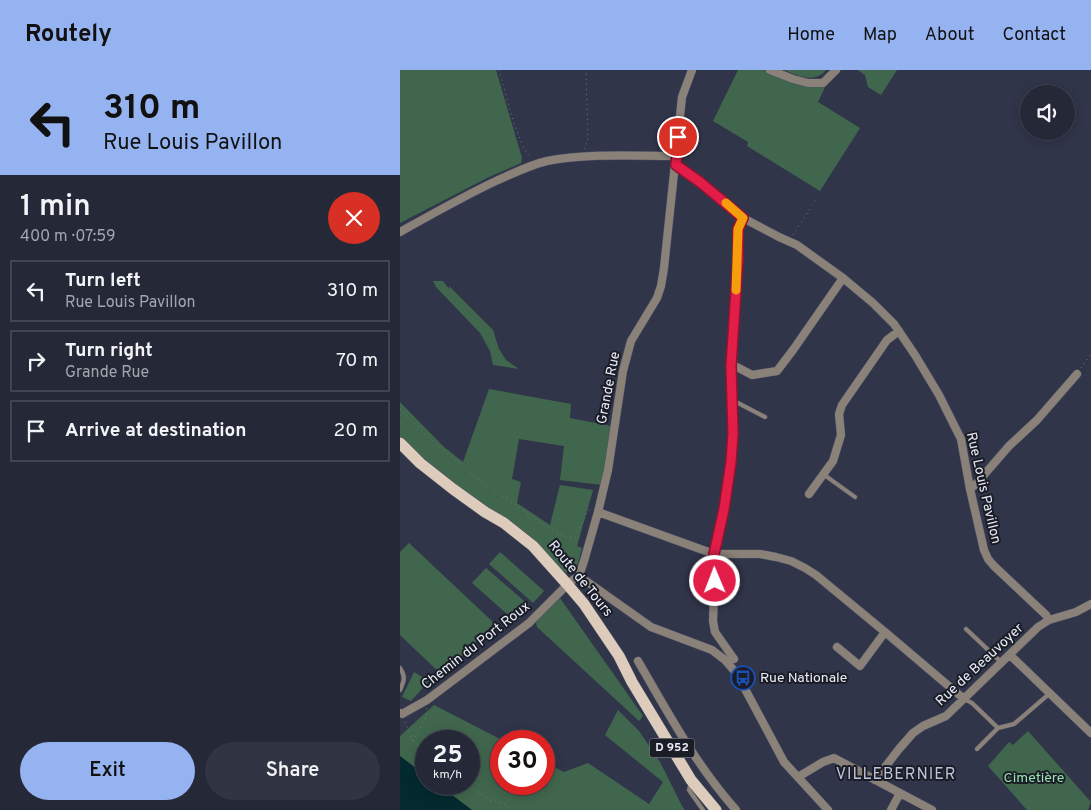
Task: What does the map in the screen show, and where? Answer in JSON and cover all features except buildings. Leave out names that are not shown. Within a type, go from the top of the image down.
[{"type":"main road","name":"Route de Tours","points":[[400,443],[453,490],[486,512],[565,587],[632,682],[692,780],[716,810]]},
{"type":"street","name":"Grande Rue","points":[[578,576],[598,512],[609,465],[622,371],[631,341],[657,298],[661,286],[676,165],[682,97],[692,70]]},
{"type":"street","points":[[770,70],[808,83],[823,83],[836,70]]},
{"type":"street","points":[[400,232],[440,209],[526,167],[536,164],[583,156],[676,156]]},
{"type":"street","name":"Rue Louis Pavillon","points":[[676,165],[700,182],[743,218],[798,246],[843,278],[873,303],[894,324],[940,395],[960,437],[970,489],[984,550],[988,559],[1049,620]]},
{"type":"street","points":[[734,659],[715,632],[713,621],[714,554],[726,502],[731,462],[733,433],[731,366],[738,260],[738,229],[743,218]]},
{"type":"street","points":[[731,366],[735,366],[752,375],[777,371],[843,278]]},
{"type":"street","points":[[809,494],[833,461],[841,435],[839,414],[842,405],[887,340],[898,331]]},
{"type":"street","points":[[970,489],[1009,446],[1037,420],[1077,374]]},
{"type":"street","points":[[598,512],[714,554],[776,556],[805,568],[886,632],[964,699]]},
{"type":"street","points":[[565,587],[578,576],[651,627],[712,650],[725,660],[737,674],[784,762],[828,810]]},
{"type":"street","name":"Chemin du Port Roux","points":[[401,715],[427,700],[528,623],[565,587]]},
{"type":"street","name":"Rue de Beauvoyer","points":[[875,780],[913,733],[923,726],[946,716],[1038,627],[1049,620],[1076,612],[1091,604]]},
{"type":"street","points":[[837,647],[860,666],[886,632]]},
{"type":"street","points":[[1010,655],[1091,733]]},
{"type":"street","points":[[638,661],[683,740],[736,810]]},
{"type":"street","points":[[798,777],[823,762],[834,758],[932,810]]},
{"type":"street","points":[[891,810],[900,793]]},
{"type":"lane","points":[[732,402],[738,403],[765,417]]},
{"type":"lane","points":[[823,474],[855,497]]},
{"type":"lane","points":[[966,629],[1001,662]]},
{"type":"lane","points":[[400,668],[404,674],[404,682],[400,690]]},
{"type":"lane","points":[[978,749],[998,728],[1014,724],[1050,693]]},
{"type":"lane","points":[[964,699],[972,703],[998,728]]},
{"type":"lane","points":[[692,780],[689,790],[703,810]]},
{"type":"path","points":[[499,70],[517,131],[526,154],[536,164]]},
{"type":"path","points":[[583,156],[588,139],[586,70]]},
{"type":"path","points":[[788,242],[816,198]]},
{"type":"path","points":[[1077,374],[1091,354]]},
{"type":"path","points":[[400,409],[467,471],[547,527],[566,537],[573,538],[576,536],[588,510],[598,512]]},
{"type":"path","points":[[413,741],[425,719],[427,700]]},
{"type":"path","points":[[401,715],[413,741]]},
{"type":"path","points":[[480,794],[490,800],[506,804],[512,810]]},
{"type":"green space","points":[[400,70],[496,70],[522,158],[521,163],[489,177],[400,223]]},
{"type":"green space","points":[[738,70],[764,70],[807,87],[826,85],[818,102],[860,128],[820,191],[747,146],[748,142],[713,121]]},
{"type":"green space","points":[[784,70],[826,70],[811,78]]},
{"type":"green space","points":[[858,70],[897,70],[881,95],[868,87],[865,75]]},
{"type":"green space","points":[[433,281],[443,281],[449,289],[449,286],[493,330],[499,349],[506,360],[519,369],[493,365],[490,351],[480,333],[436,287]]},
{"type":"green space","points":[[489,389],[571,404],[570,418],[611,426],[602,485],[560,480],[564,446],[519,439],[512,479],[521,482],[517,503],[550,525],[560,485],[593,490],[577,546],[582,548],[578,563],[572,572],[567,573],[561,570],[483,504],[434,468],[400,437],[400,402],[444,447],[463,462]]},
{"type":"green space","points":[[409,543],[494,623],[443,676],[400,635],[400,552]]},
{"type":"green space","points":[[500,552],[544,591],[533,603],[489,564]]},
{"type":"green space","points":[[486,568],[530,606],[516,622],[472,583]]},
{"type":"green space","points":[[560,598],[643,716],[639,721],[537,627],[536,623],[550,605]]},
{"type":"green space","points":[[414,672],[429,681],[411,701],[402,697]]},
{"type":"green space","points":[[434,705],[490,734],[490,795],[555,795],[555,768],[564,772],[588,763],[649,804],[663,782],[605,735],[618,710],[639,731],[660,762],[685,810],[472,810],[452,795],[480,795],[480,730],[415,730],[415,768],[400,756],[400,736]]},
{"type":"green space","name":"Cimetière","points":[[1028,731],[1091,802],[1088,810],[1027,810],[988,766],[1009,742],[1013,745]]},
{"type":"shaded area","points":[[400,756],[415,768],[415,795],[452,795],[472,810],[400,810]]},
{"type":"slow traffic","points":[[726,203],[743,218],[738,229],[736,290]]},
{"type":"place","name":"Rue Nationale","points":[[743,678]]},
{"type":"district","name":"VILLEBERNIER","points":[[896,775]]},
{"type":"route","points":[[678,137],[676,165],[700,182],[743,218],[738,229],[738,260],[731,366],[733,433],[731,462],[727,495],[714,554],[715,581]]}]
